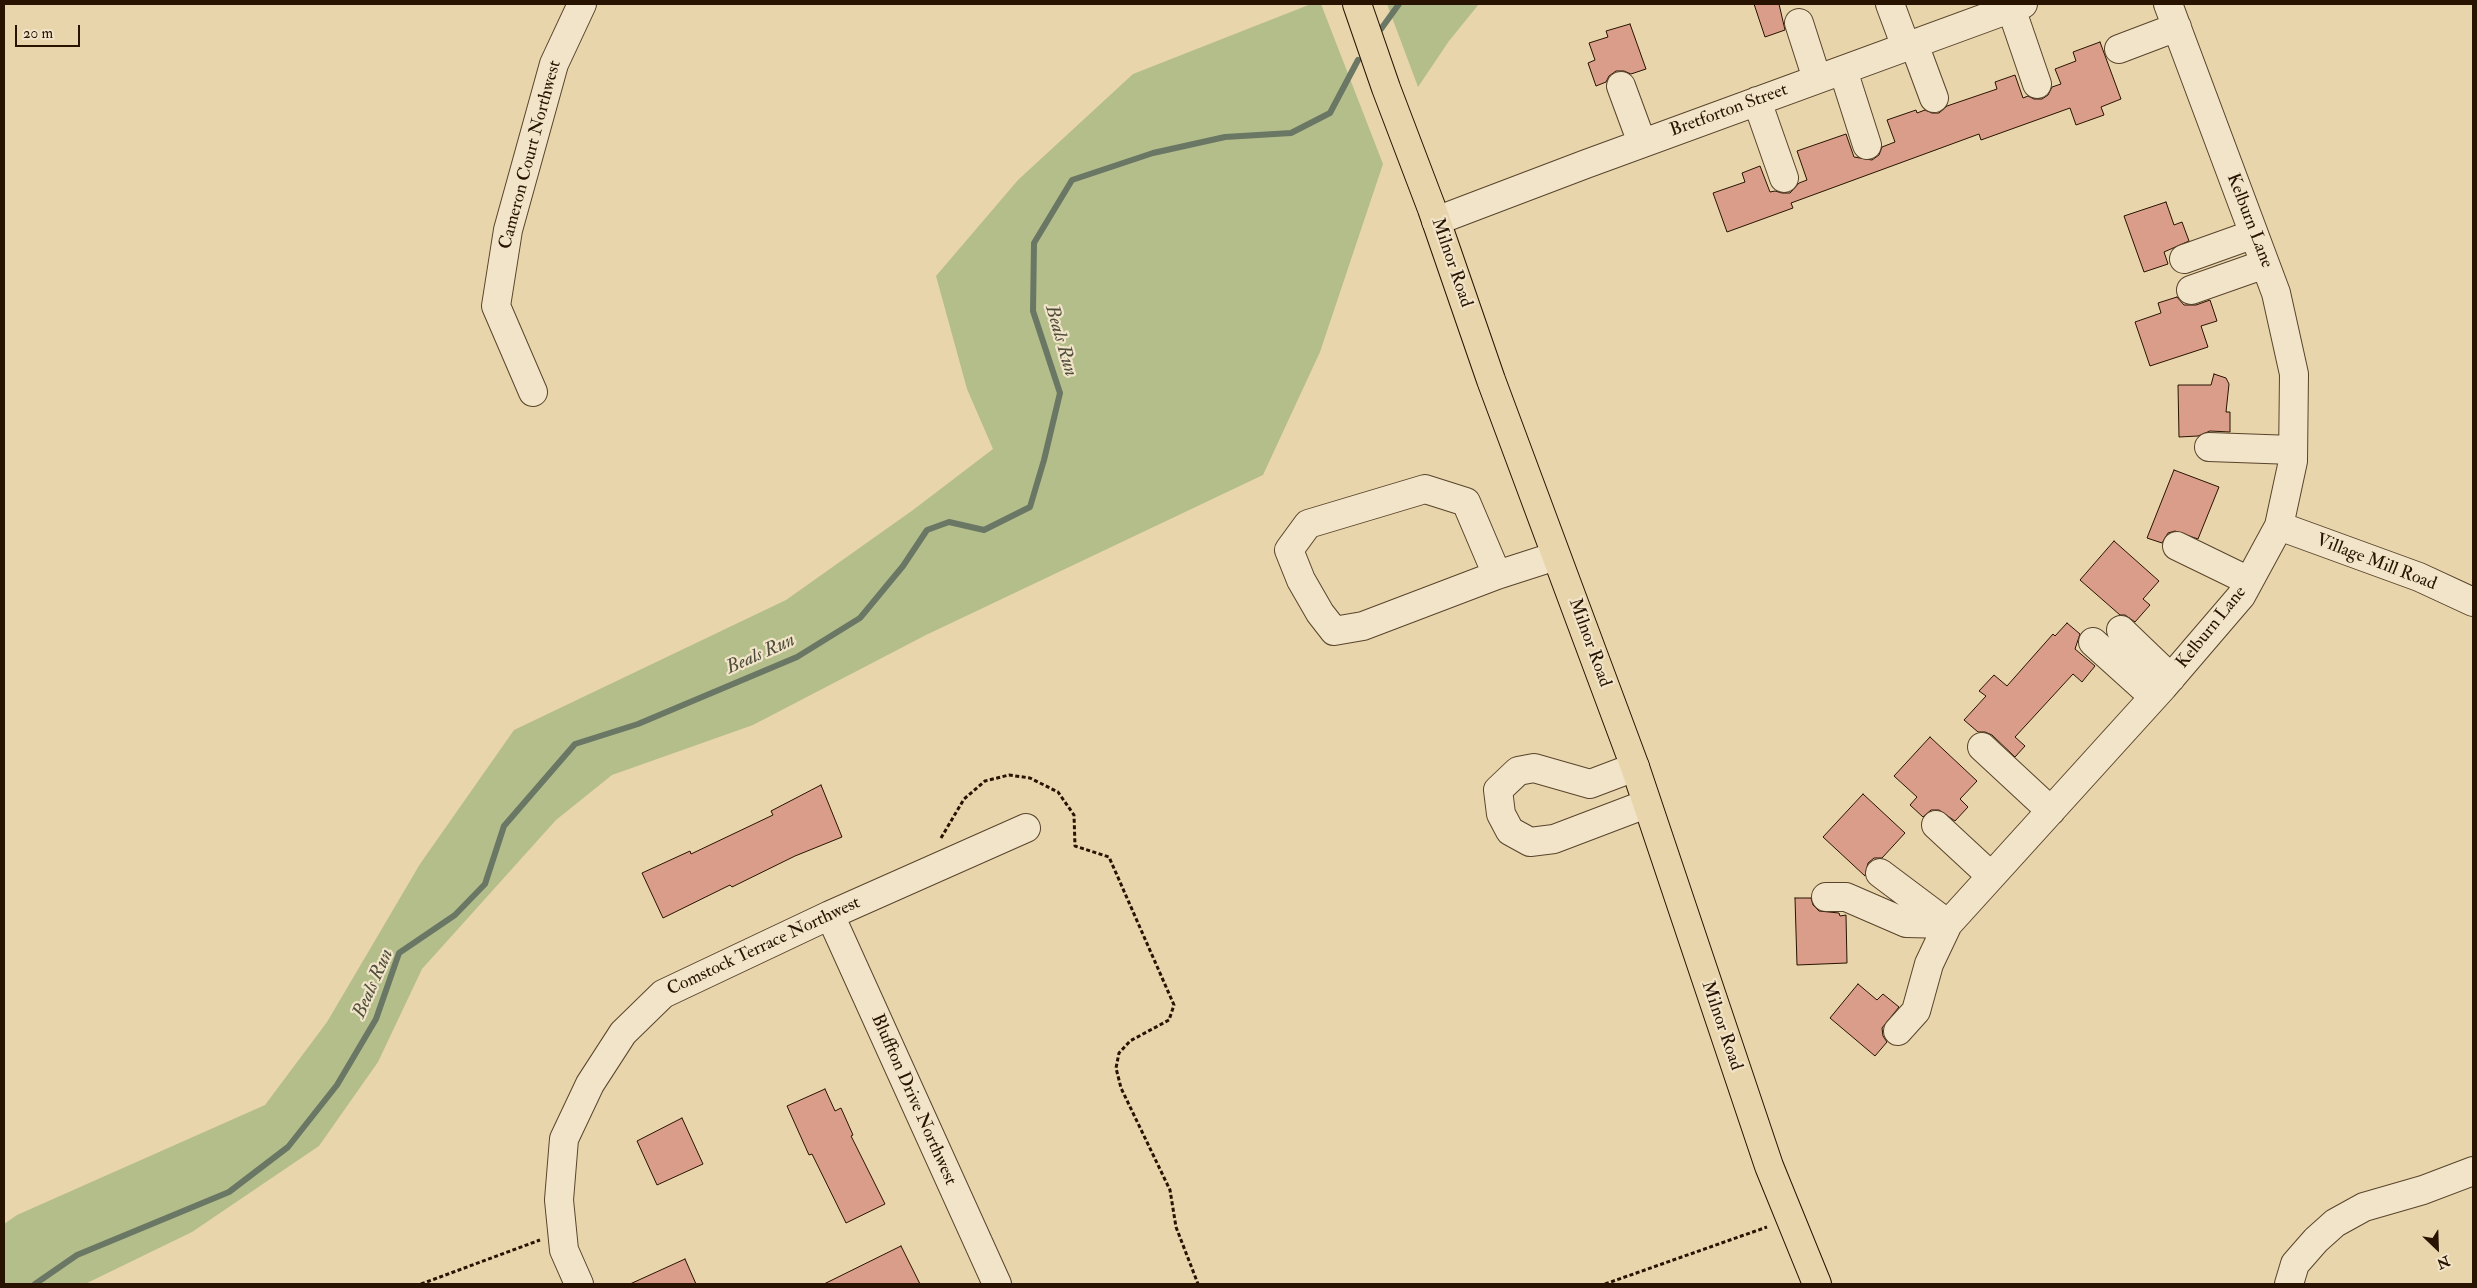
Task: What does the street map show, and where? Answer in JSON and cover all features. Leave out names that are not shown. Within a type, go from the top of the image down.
[{"type":"main road","name":"Milnor Road","points":[[1357,4],[1436,221],[1491,380],[1635,767],[1760,1142],[1817,1284]]},
{"type":"street","name":"Cameron Court Northwest","points":[[533,392],[496,306],[508,230],[554,64],[582,4]]},
{"type":"street","points":[[1890,4],[1934,98]]},
{"type":"street","name":"Bretforton Street","points":[[1436,221],[1642,143],[1910,46],[1974,12],[2017,6]]},
{"type":"street","points":[[2017,6],[2037,84]]},
{"type":"street","points":[[2120,49],[2172,15]]},
{"type":"street","name":"Kelburn Lane","points":[[1898,1031],[1916,1011],[1929,964],[1948,924],[2163,688],[2241,596],[2278,526],[2294,460],[2294,374],[2276,293],[2172,15]]},
{"type":"street","points":[[1799,23],[1817,79]]},
{"type":"street","points":[[1843,70],[1867,146]]},
{"type":"street","points":[[1621,86],[1642,143]]},
{"type":"street","points":[[1758,101],[1784,178]]},
{"type":"street","points":[[2184,260],[2254,234]]},
{"type":"street","points":[[2191,290],[2266,264]]},
{"type":"street","points":[[2209,447],[2294,450]]},
{"type":"street","points":[[1497,575],[1466,502],[1425,489],[1308,524],[1289,550],[1301,580],[1320,613],[1334,631],[1364,626],[1497,575],[1556,556]]},
{"type":"street","name":"Village Mill Road","points":[[2278,526],[2418,576],[2473,602]]},
{"type":"street","points":[[2177,546],[2249,581]]},
{"type":"street","points":[[2121,630],[2163,688]]},
{"type":"street","points":[[2093,642],[2163,688]]},
{"type":"street","points":[[1982,748],[2051,811]]},
{"type":"street","points":[[1635,767],[1590,784],[1534,768],[1518,771],[1498,790],[1501,814],[1510,831],[1530,842],[1554,840],[1646,804]]},
{"type":"street","points":[[1936,825],[1991,876]]},
{"type":"street","name":"Comstock Terrace Northwest","points":[[579,1284],[564,1250],[559,1200],[564,1140],[590,1084],[623,1032],[663,994],[830,915],[1026,828]]},
{"type":"street","points":[[1880,873],[1948,924]]},
{"type":"street","points":[[1826,897],[1846,897],[1906,923],[1948,924]]},
{"type":"street","name":"Bluffton Drive Northwest","points":[[830,915],[997,1284]]},
{"type":"street","points":[[2289,1284],[2296,1264],[2316,1240],[2335,1223],[2364,1208],[2423,1190],[2473,1171]]},
{"type":"path","points":[[1605,1284],[1768,1226]]},
{"type":"green space","points":[[1311,4],[1321,4],[1383,164],[1320,352],[1263,475],[926,635],[753,725],[612,775],[556,820],[422,969],[378,1062],[319,1146],[192,1232],[85,1284],[4,1284],[4,1224],[17,1215],[265,1105],[327,1022],[420,864],[514,730],[786,600],[913,510],[993,449],[967,389],[936,276],[1018,180],[1133,74]]},
{"type":"green space","points":[[1387,4],[1479,4],[1449,41],[1418,87]]},
{"type":"building","points":[[1754,4],[1779,4],[1785,30],[1765,37]]},
{"type":"building","points":[[1630,24],[1646,69],[1631,74],[1624,71],[1616,71],[1609,76],[1606,82],[1596,86],[1588,63],[1595,60],[1589,43],[1608,37],[1606,31]]},
{"type":"building","points":[[2100,42],[2121,99],[2101,107],[2104,115],[2076,125],[2070,108],[1981,140],[1979,134],[1791,203],[1793,208],[1727,232],[1713,193],[1745,182],[1742,173],[1760,166],[1770,192],[1790,193],[1799,183],[1807,180],[1797,151],[1846,134],[1854,157],[1872,160],[1879,155],[1882,147],[1895,142],[1887,120],[1916,110],[1917,113],[1925,110],[1939,113],[1947,106],[1997,89],[1995,82],[2015,75],[2023,98],[2028,96],[2034,99],[2042,99],[2048,95],[2052,87],[2061,84],[2055,69],[2076,61],[2073,52]]},
{"type":"building","points":[[2166,202],[2174,225],[2182,222],[2189,241],[2164,252],[2168,264],[2144,272],[2124,216]]},
{"type":"building","points":[[2177,297],[2184,305],[2196,305],[2210,300],[2217,321],[2201,326],[2208,347],[2150,366],[2135,322],[2161,313],[2158,303]]},
{"type":"building","points":[[2214,374],[2226,378],[2229,384],[2226,412],[2230,412],[2230,432],[2210,431],[2198,436],[2179,437],[2178,385],[2211,385]]},
{"type":"building","points":[[2174,470],[2219,487],[2198,539],[2175,531],[2168,533],[2162,543],[2147,538]]},
{"type":"building","points":[[2114,541],[2159,581],[2143,599],[2150,605],[2135,622],[2125,615],[2120,615],[2080,580]]},
{"type":"building","points":[[2067,623],[2080,634],[2075,649],[2095,666],[2082,682],[2073,674],[2015,737],[2025,746],[2015,757],[1992,735],[1978,732],[1964,720],[1986,696],[1979,691],[1994,675],[2007,686],[2053,634],[2055,636]]},
{"type":"building","points":[[1930,737],[1977,781],[1960,799],[1968,807],[1955,821],[1939,810],[1931,810],[1923,817],[1910,805],[1917,797],[1894,776]]},
{"type":"building","points":[[821,785],[842,837],[795,856],[732,887],[730,885],[663,918],[642,873],[690,851],[691,854],[773,815],[771,811]]},
{"type":"building","points":[[1863,794],[1905,833],[1882,858],[1874,858],[1868,863],[1865,876],[1823,837]]},
{"type":"building","points":[[1795,898],[1811,898],[1813,905],[1819,911],[1839,913],[1840,916],[1846,915],[1847,963],[1797,965]]},
{"type":"building","points":[[1858,984],[1877,1000],[1883,994],[1899,1007],[1882,1028],[1883,1036],[1887,1042],[1875,1056],[1830,1018]]},
{"type":"building","points":[[825,1089],[835,1111],[841,1108],[853,1135],[851,1136],[885,1204],[846,1223],[812,1154],[809,1155],[787,1106]]},
{"type":"building","points":[[682,1118],[703,1164],[657,1185],[637,1141]]},
{"type":"building","points":[[901,1246],[920,1284],[824,1284]]},
{"type":"building","points":[[685,1259],[696,1284],[630,1284]]},
{"type":"waterway","name":"Beals Run","points":[[1381,29],[1399,4]]},
{"type":"waterway","name":"Beals Run","points":[[35,1284],[77,1255],[229,1192],[288,1147],[337,1085],[376,1019],[399,953],[455,915],[485,884],[504,826],[575,744],[638,724],[797,657],[860,618],[903,566],[927,530],[949,522],[984,530],[1030,507],[1044,460],[1060,393],[1033,311],[1034,243],[1072,180],[1153,153],[1225,137],[1291,133],[1330,113],[1358,60]]}]
